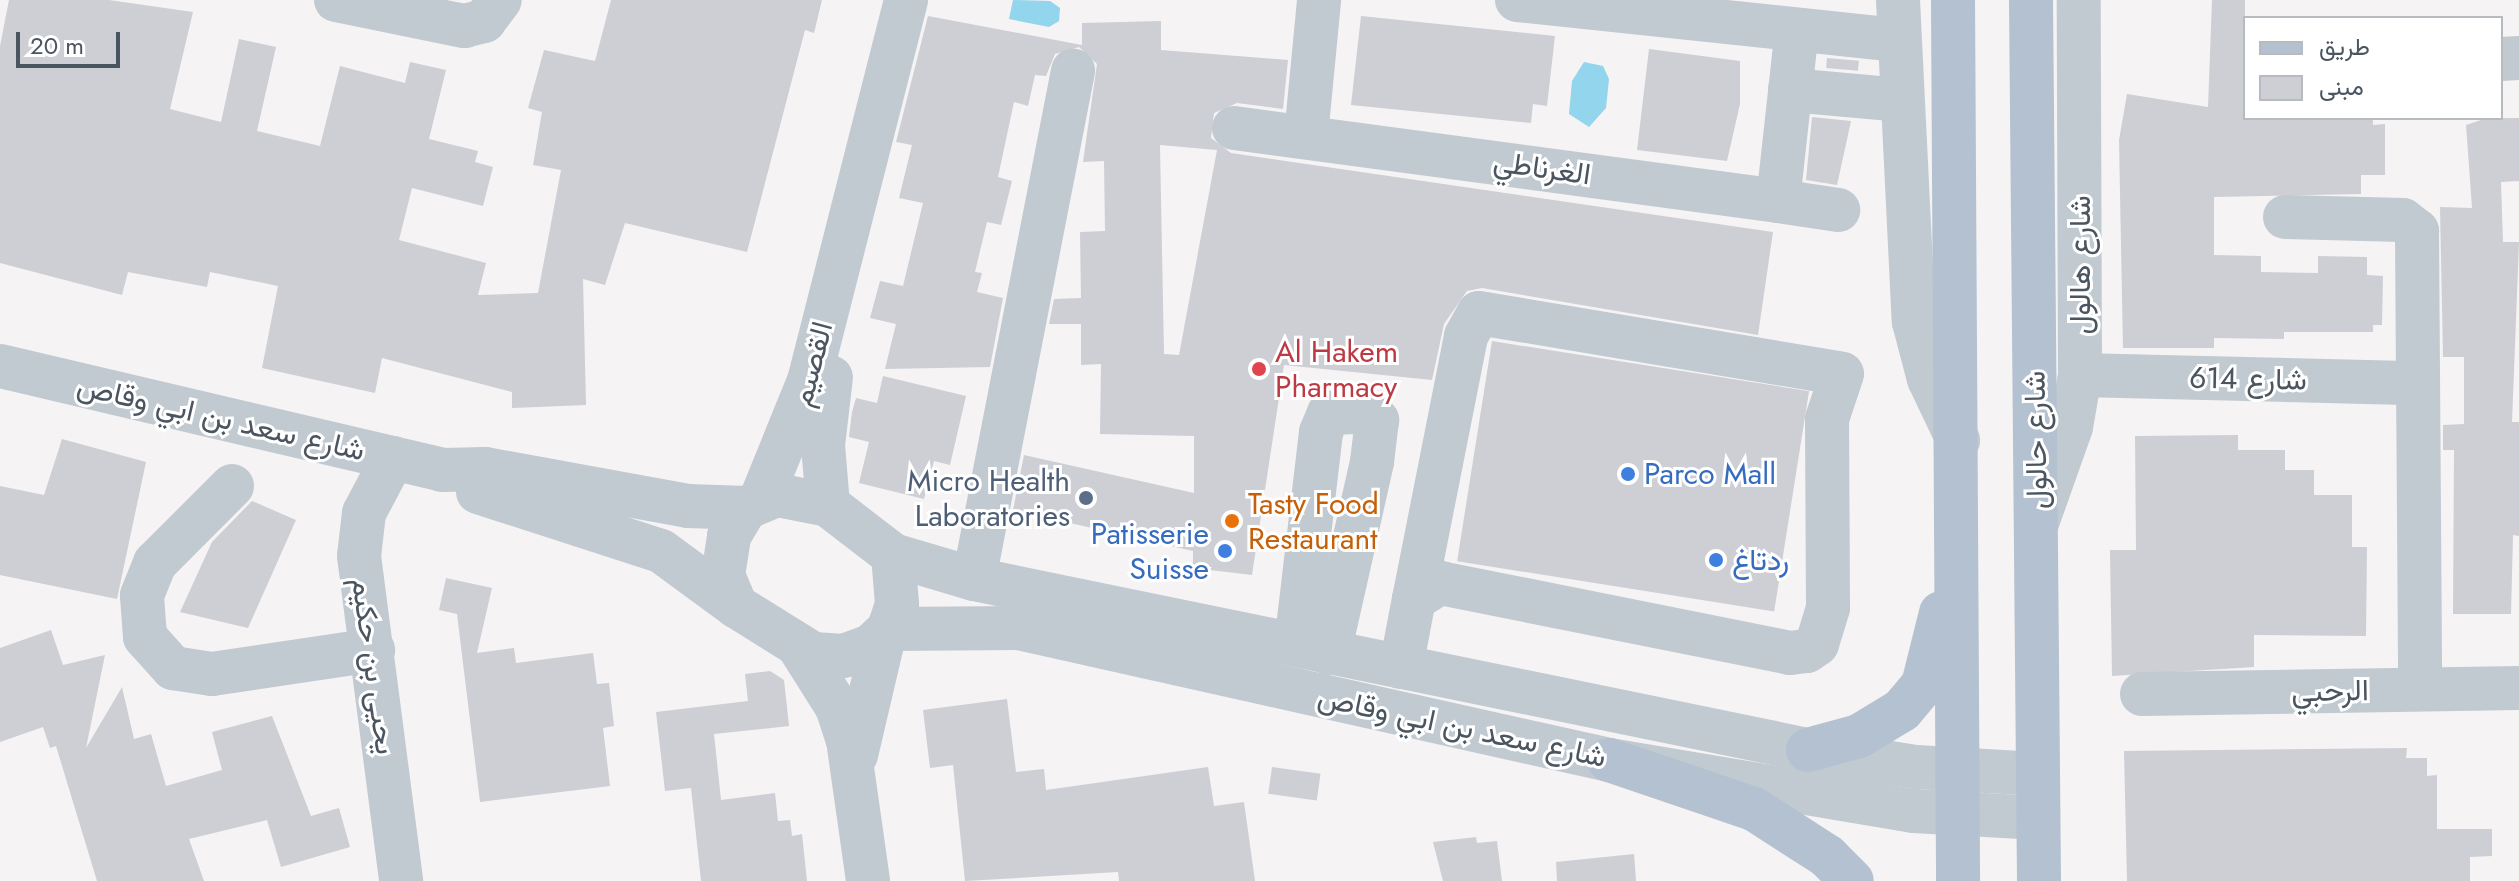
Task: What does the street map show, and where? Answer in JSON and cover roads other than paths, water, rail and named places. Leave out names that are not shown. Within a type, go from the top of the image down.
[{"type":"main road","points":[[1953,0],[1959,508],[1958,881]]},
{"type":"main road","name":"شارع حالول","points":[[2031,0],[2039,881]]},
{"type":"main road","points":[[1808,750],[1887,722],[1923,685],[1959,508]]},
{"type":"main road","points":[[1609,760],[1754,809],[1827,856],[1852,881]]},
{"type":"street","points":[[336,0],[464,26],[484,21],[500,0]]},
{"type":"street","name":"القصيم","points":[[754,503],[800,412],[854,226],[906,0]]},
{"type":"street","points":[[1306,136],[1319,0]]},
{"type":"street","points":[[1517,0],[1797,30],[1898,20],[1914,322],[1929,379],[1958,440]]},
{"type":"street","name":"شارع هالول","points":[[2037,523],[2071,427],[2080,375],[2079,0]]},
{"type":"street","points":[[1778,201],[1797,30]]},
{"type":"street","points":[[974,579],[1073,71]]},
{"type":"street","points":[[1790,90],[1901,100]]},
{"type":"street","name":"الغرناطي","points":[[1234,128],[1838,210]]},
{"type":"street","points":[[2285,217],[2403,220],[2417,231],[2420,689]]},
{"type":"street","name":"القصيم","points":[[828,505],[825,415],[854,226]]},
{"type":"street","points":[[1401,667],[1414,599],[1466,336],[1479,313],[1842,374],[1827,419],[1828,608],[1817,644],[1807,651],[1790,653],[1440,583],[1414,599]]},
{"type":"street","name":"شارع سعد بن ابي وقاص","points":[[0,366],[442,470],[495,499],[661,551],[736,606]]},
{"type":"street","name":"شارع 614","points":[[2080,375],[2417,383]]},
{"type":"street","name":"يحيى بن حكيم","points":[[393,458],[360,536],[401,881]]},
{"type":"street","name":"شارع سعد بن ابي وقاص","points":[[442,470],[485,469],[688,506],[754,503]]},
{"type":"street","points":[[232,486],[155,563],[142,596],[145,637],[173,668],[212,674],[373,650]]},
{"type":"street","points":[[853,773],[886,633],[899,594],[893,555],[828,505],[791,495],[754,503],[723,563],[736,606],[801,650],[837,707],[853,773],[868,881]]},
{"type":"street","name":"شارع سعد بن ابي وقاص","points":[[893,555],[974,579],[1808,750],[1958,770],[2038,774]]},
{"type":"street","name":"شارع سعد بن ابي وقاص","points":[[886,633],[1018,628],[1609,760],[1958,815],[2038,818]]},
{"type":"street","points":[[801,650],[844,656],[886,633]]},
{"type":"street","name":"الرحبي","points":[[2142,694],[2519,688]]},
{"type":"water","points":[[1013,0],[1050,1],[1060,8],[1059,21],[1049,27],[1009,19]]},
{"type":"water","points":[[1584,62],[1603,66],[1609,79],[1606,108],[1589,127],[1569,114],[1572,81]]},
{"type":"place","name":"Al Hakem Pharmacy","points":[[1259,369]]},
{"type":"place","name":"Parco Mall","points":[[1628,474]]},
{"type":"place","name":"Micro Health Laboratories","points":[[1086,498]]},
{"type":"place","name":"Tasty Food Restaurant","points":[[1232,521]]},
{"type":"place","name":"Patisserie Suisse","points":[[1225,551]]},
{"type":"place","name":"ردتاغ","points":[[1716,560]]}]
